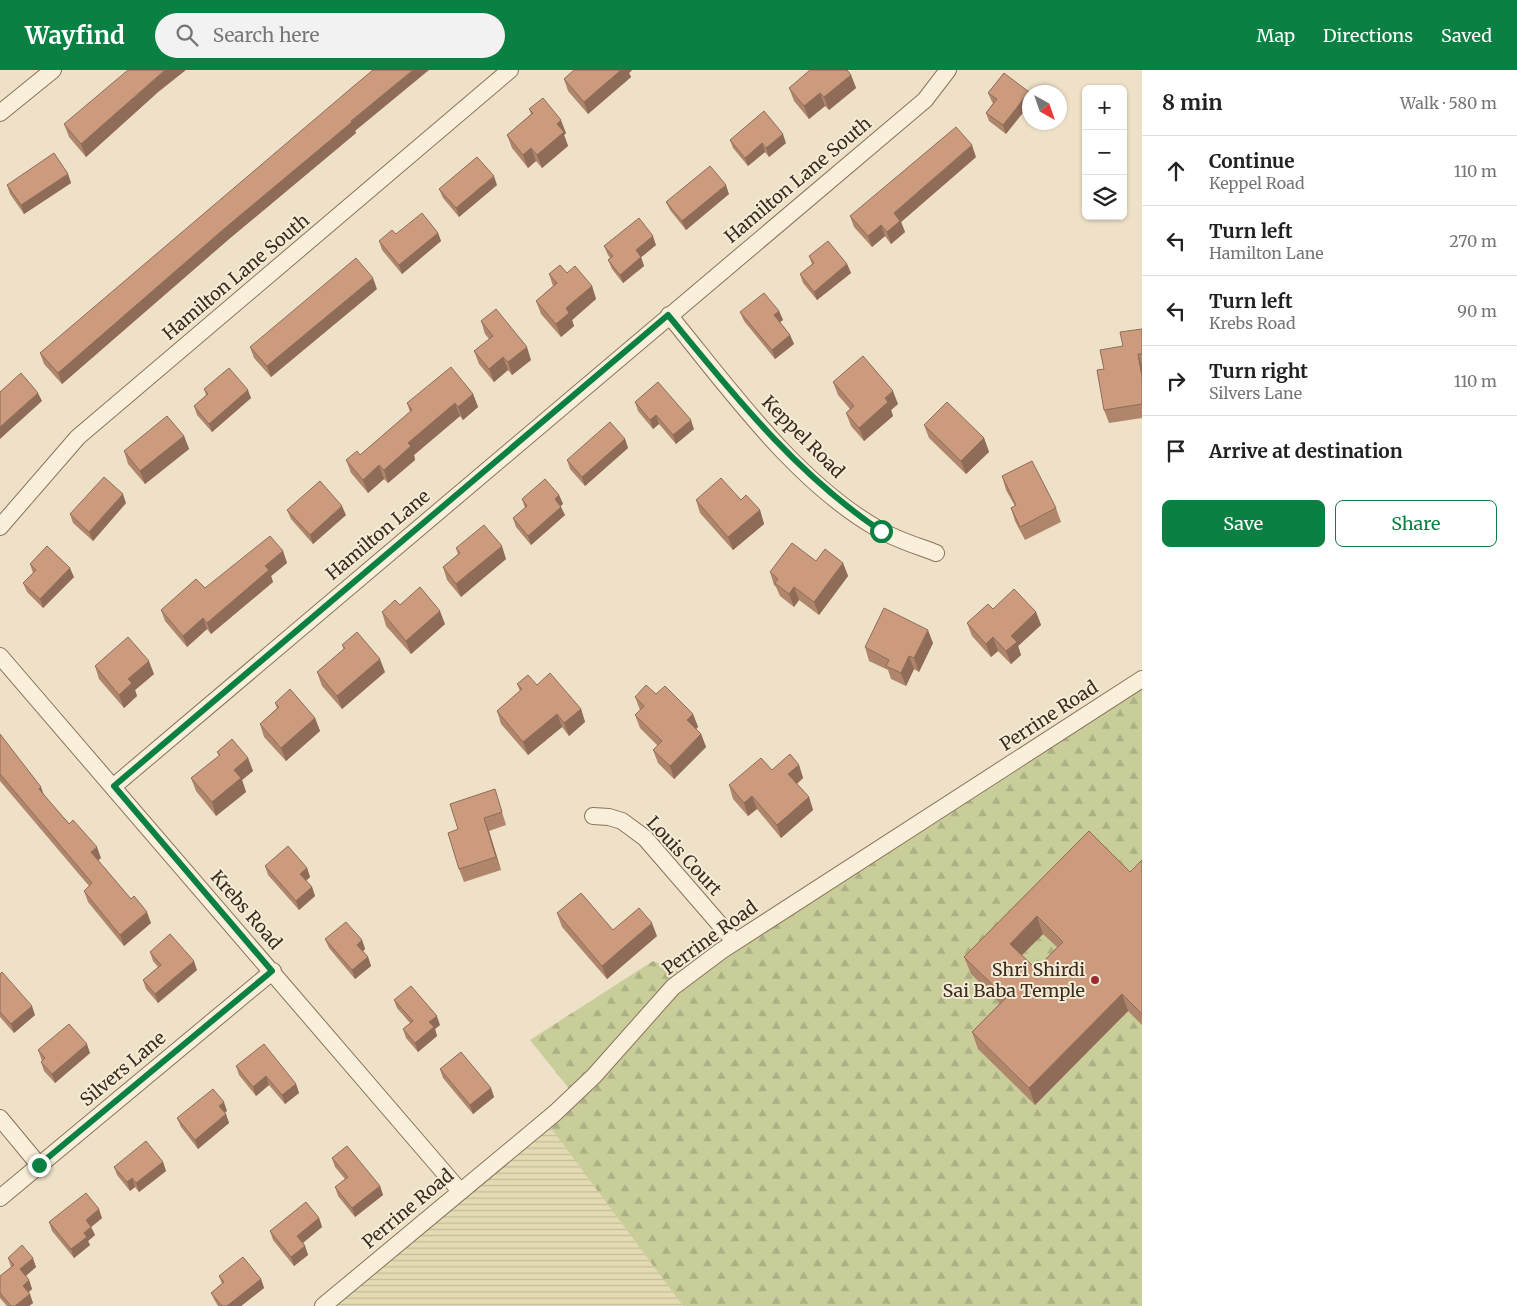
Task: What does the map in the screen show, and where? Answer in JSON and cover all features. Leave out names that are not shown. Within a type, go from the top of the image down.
[{"type":"street","points":[[0,113],[53,70]]},
{"type":"street","name":"Hamilton Lane South","points":[[0,527],[78,437],[510,70]]},
{"type":"street","name":"Hamilton Lane South","points":[[668,315],[924,100],[948,70]]},
{"type":"street","name":"Keppel Road","points":[[668,315],[752,417],[800,468],[845,507],[881,531],[936,553]]},
{"type":"street","name":"Hamilton Lane","points":[[114,786],[668,315]]},
{"type":"street","name":"Krebs Road","points":[[0,656],[114,786],[460,1191]]},
{"type":"street","name":"Perrine Road","points":[[323,1306],[555,1113],[594,1076],[674,987],[735,942],[1142,679]]},
{"type":"street","name":"Louis Court","points":[[593,816],[609,816],[622,821],[645,838],[735,942]]},
{"type":"street","name":"Silvers Lane","points":[[0,1198],[272,971]]},
{"type":"street","points":[[0,1118],[39,1165]]},
{"type":"shaded area","points":[[542,1116],[683,1306],[316,1306]]},
{"type":"green space","points":[[1142,684],[1142,1306],[683,1306],[542,1116],[571,1091],[530,1040],[653,961],[687,975]]},
{"type":"building","points":[[128,70],[165,70],[81,144],[64,124]]},
{"type":"building","points":[[373,70],[413,70],[225,228],[58,373],[40,353]]},
{"type":"building","points":[[574,70],[621,70],[584,102],[564,79]]},
{"type":"building","points":[[810,70],[847,70],[851,75],[824,97],[820,93],[804,106],[789,88]]},
{"type":"building","points":[[1004,73],[1022,87],[1022,101],[1003,125],[986,113],[997,99],[988,93]]},
{"type":"building","points":[[543,98],[561,120],[557,124],[564,132],[537,155],[531,148],[523,155],[507,135],[533,113],[529,109]]},
{"type":"building","points":[[764,111],[783,134],[766,148],[762,143],[745,158],[730,140]]},
{"type":"building","points":[[956,127],[972,145],[894,213],[900,221],[887,232],[881,225],[868,236],[850,216]]},
{"type":"building","points":[[54,153],[68,174],[21,205],[7,185]]},
{"type":"building","points":[[477,157],[494,176],[456,208],[439,189]]},
{"type":"building","points":[[710,166],[726,185],[682,221],[666,202]]},
{"type":"building","points":[[422,213],[438,233],[399,265],[379,241],[392,230],[396,234]]},
{"type":"building","points":[[639,218],[653,236],[636,250],[641,257],[620,275],[608,260],[613,256],[604,246]]},
{"type":"building","points":[[828,241],[847,264],[814,292],[800,274],[814,263],[809,256]]},
{"type":"building","points":[[356,258],[373,278],[267,366],[250,347]]},
{"type":"building","points":[[560,265],[567,273],[575,266],[592,286],[566,308],[569,313],[556,324],[536,301],[557,283],[549,274]]},
{"type":"building","points":[[764,293],[779,311],[774,315],[790,335],[772,350],[740,312]]},
{"type":"building","points":[[496,309],[527,347],[508,362],[503,357],[489,369],[474,351],[493,336],[481,321]]},
{"type":"building","points":[[1142,329],[1142,354],[1138,354],[1142,377],[1142,404],[1104,410],[1097,370],[1104,369],[1100,350],[1123,346],[1120,332]]},
{"type":"building","points":[[863,356],[893,391],[885,398],[888,402],[859,428],[846,413],[854,406],[833,382]]},
{"type":"building","points":[[451,367],[473,394],[458,407],[455,403],[408,443],[411,446],[384,470],[379,465],[363,480],[346,460],[357,451],[360,455],[412,410],[407,403]]},
{"type":"building","points":[[229,368],[248,390],[209,424],[194,406],[208,394],[204,389]]},
{"type":"building","points":[[21,373],[38,393],[0,427],[0,392]]},
{"type":"building","points":[[658,382],[691,420],[673,435],[656,415],[650,420],[635,402]]},
{"type":"building","points":[[947,402],[984,438],[961,461],[924,425]]},
{"type":"building","points":[[167,416],[184,436],[140,471],[124,451]]},
{"type":"building","points":[[610,422],[625,439],[582,477],[567,460]]},
{"type":"building","points":[[1032,461],[1056,508],[1020,527],[1011,508],[1016,505],[1002,476]]},
{"type":"building","points":[[104,477],[123,494],[89,532],[70,514]]},
{"type":"building","points":[[721,478],[741,500],[746,495],[760,510],[728,537],[696,500]]},
{"type":"building","points":[[545,479],[559,495],[555,499],[561,507],[528,536],[513,518],[527,506],[522,499]]},
{"type":"building","points":[[320,481],[342,506],[310,535],[287,510]]},
{"type":"building","points":[[484,525],[502,546],[456,584],[443,567],[460,553],[456,548]]},
{"type":"building","points":[[270,536],[283,551],[265,566],[269,570],[207,623],[203,618],[183,636],[161,610],[196,579],[205,588]]},
{"type":"building","points":[[792,543],[816,561],[825,549],[843,563],[814,602],[794,587],[789,594],[775,583],[778,579],[770,572]]},
{"type":"building","points":[[47,546],[70,568],[40,599],[23,583],[36,570],[30,564]]},
{"type":"building","points":[[420,587],[440,611],[406,641],[382,612],[395,600],[400,605]]},
{"type":"building","points":[[1014,589],[1036,612],[1011,636],[1017,642],[1006,651],[993,637],[986,644],[967,623],[988,604],[993,609]]},
{"type":"building","points":[[884,608],[928,630],[914,658],[909,656],[901,673],[886,666],[889,660],[865,647]]},
{"type":"building","points":[[357,632],[380,659],[337,696],[317,672],[345,648],[342,645]]},
{"type":"building","points":[[128,637],[149,661],[128,679],[132,683],[119,695],[95,666]]},
{"type":"building","points":[[550,673],[581,709],[564,723],[557,714],[523,742],[497,711],[522,689],[517,684],[528,675],[537,685]]},
{"type":"building","points":[[646,685],[656,694],[665,686],[693,714],[687,720],[701,734],[670,766],[653,750],[662,741],[635,715],[644,706],[635,697]]},
{"type":"building","points":[[290,689],[315,718],[281,748],[260,724],[279,707],[275,703]]},
{"type":"building","points":[[0,734],[41,787],[39,789],[69,824],[73,820],[97,847],[91,852],[131,899],[134,896],[147,912],[120,935],[84,891],[92,883],[0,774]]},
{"type":"building","points":[[232,739],[248,758],[234,770],[241,778],[212,802],[191,778],[220,755],[217,752]]},
{"type":"building","points":[[790,754],[799,765],[788,774],[809,797],[777,825],[752,796],[744,803],[729,785],[761,758],[772,770]]},
{"type":"building","points":[[495,789],[502,812],[484,818],[496,857],[459,869],[448,833],[458,829],[450,804]]},
{"type":"building","name":"Shri Shirdi Sai Baba Temple","points":[[1089,831],[1130,872],[1142,860],[1142,1014],[1122,994],[1029,1088],[972,1032],[1006,998],[964,957]],"holes":[[[1037,916],[1063,942],[1036,969],[1010,944]]]},
{"type":"building","points":[[288,846],[307,868],[300,874],[312,887],[296,901],[265,866]]},
{"type":"building","points":[[581,893],[613,930],[639,908],[652,923],[602,966],[557,913]]},
{"type":"building","points":[[346,922],[362,940],[357,945],[368,957],[352,970],[325,939]]},
{"type":"building","points":[[170,934],[194,961],[155,994],[143,980],[161,965],[150,952]]},
{"type":"building","points":[[2,972],[32,1006],[11,1024],[0,1012],[0,974]]},
{"type":"building","points":[[411,986],[437,1016],[429,1022],[434,1027],[415,1043],[403,1029],[413,1021],[394,1000]]},
{"type":"building","points":[[69,1024],[87,1044],[52,1074],[41,1062],[45,1058],[38,1050]]},
{"type":"building","points":[[264,1044],[296,1084],[282,1095],[266,1076],[253,1087],[236,1066]]},
{"type":"building","points":[[461,1052],[491,1088],[470,1105],[440,1069]]},
{"type":"building","points":[[213,1089],[224,1102],[219,1106],[226,1114],[195,1140],[177,1118]]},
{"type":"building","points":[[146,1141],[163,1162],[136,1183],[132,1178],[127,1182],[114,1167]]},
{"type":"building","points":[[347,1146],[380,1186],[352,1208],[335,1187],[348,1177],[332,1158]]},
{"type":"building","points":[[86,1193],[99,1209],[86,1220],[91,1227],[84,1233],[87,1237],[71,1249],[49,1222]]},
{"type":"building","points":[[306,1202],[319,1218],[297,1236],[305,1246],[291,1257],[270,1231]]},
{"type":"building","points":[[22,1245],[33,1258],[20,1269],[29,1280],[23,1286],[30,1294],[15,1306],[11,1306],[0,1293],[0,1276],[14,1265],[8,1258]]},
{"type":"building","points":[[243,1257],[261,1279],[227,1306],[222,1306],[211,1293],[224,1282],[219,1276]]},
{"type":"place","name":"Shri Shirdi Sai Baba Temple","points":[[1095,980]]},
{"type":"route","points":[[39,1165],[272,971],[114,786],[668,315],[752,417],[800,468],[845,507],[881,531]]}]
